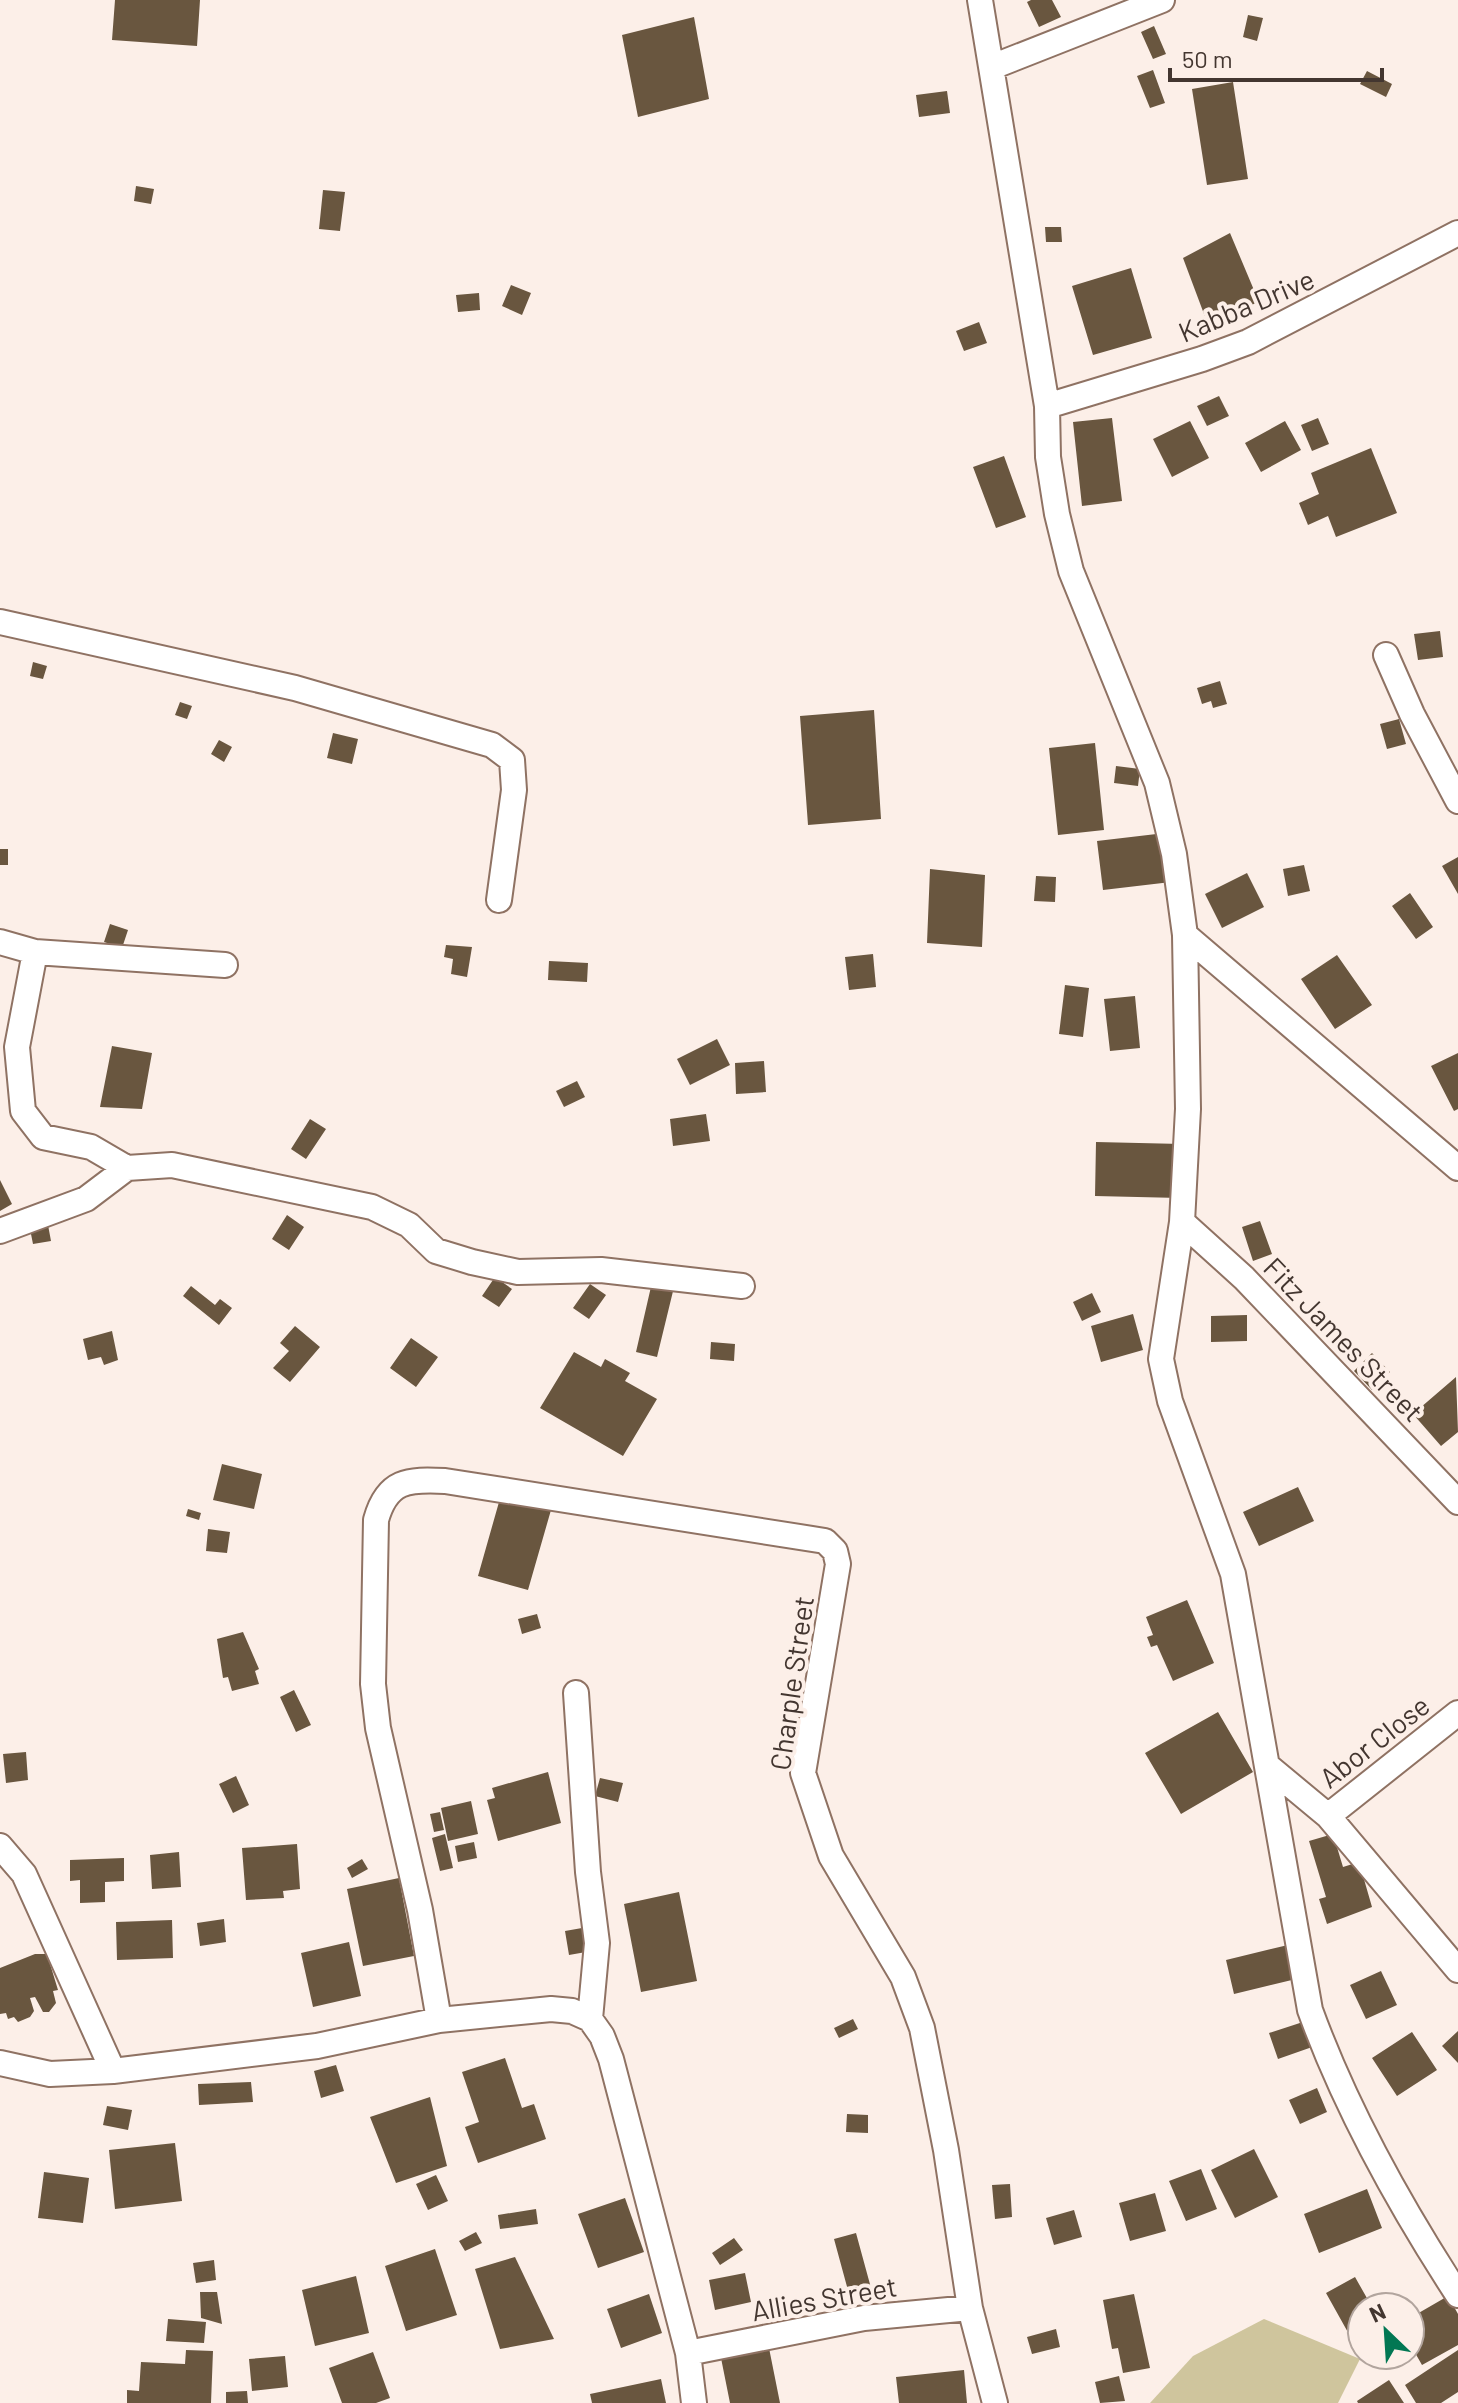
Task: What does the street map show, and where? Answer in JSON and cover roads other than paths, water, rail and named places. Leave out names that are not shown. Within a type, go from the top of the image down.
[{"type":"street","points":[[980,0],[1047,406],[1048,457],[1057,514],[1071,571],[1157,783],[1174,854],[1185,935],[1188,1109],[1182,1222],[1161,1359],[1170,1401],[1233,1574],[1310,2010],[1326,2054],[1372,2147],[1425,2243],[1458,2295]]},
{"type":"street","points":[[992,67],[1162,0]]},
{"type":"street","name":"Kabba Drive","points":[[1047,406],[1248,342],[1458,233]]},
{"type":"street","points":[[0,622],[295,688],[492,745],[512,760],[514,790],[499,900]]},
{"type":"street","points":[[1386,655],[1412,714],[1458,801]]},
{"type":"street","points":[[1185,935],[1453,1157]]},
{"type":"street","points":[[0,942],[35,952],[225,965]]},
{"type":"street","points":[[35,952],[17,1047],[23,1111],[43,1137],[91,1147],[127,1168]]},
{"type":"street","points":[[0,1231],[86,1199],[127,1168],[172,1165],[372,1207],[409,1225],[436,1251],[518,1272],[601,1270],[742,1286]]},
{"type":"street","name":"Fitz James Street","points":[[1182,1222],[1244,1278],[1458,1502]]},
{"type":"street","name":"Charple Street","points":[[439,2020],[420,1910],[378,1728],[373,1684],[376,1520],[381,1501],[393,1488],[417,1479],[445,1481],[825,1541],[835,1551],[836,1579],[803,1773],[831,1856],[903,1977],[922,2028],[946,2150],[970,2308],[995,2403]]},
{"type":"street","points":[[576,1693],[588,1872],[597,1943],[590,2019],[611,2059],[688,2353],[694,2403]]},
{"type":"street","name":"Abor Close","points":[[1328,1816],[1458,1713]]},
{"type":"street","points":[[1269,1767],[1328,1816],[1458,1970]]},
{"type":"street","points":[[0,1846],[24,1874],[113,2071]]},
{"type":"street","points":[[0,2063],[50,2074],[113,2071],[317,2046],[439,2020],[551,2009],[572,2011],[590,2019]]},
{"type":"street","name":"Allies Street","points":[[688,2353],[864,2318],[970,2308]]}]
